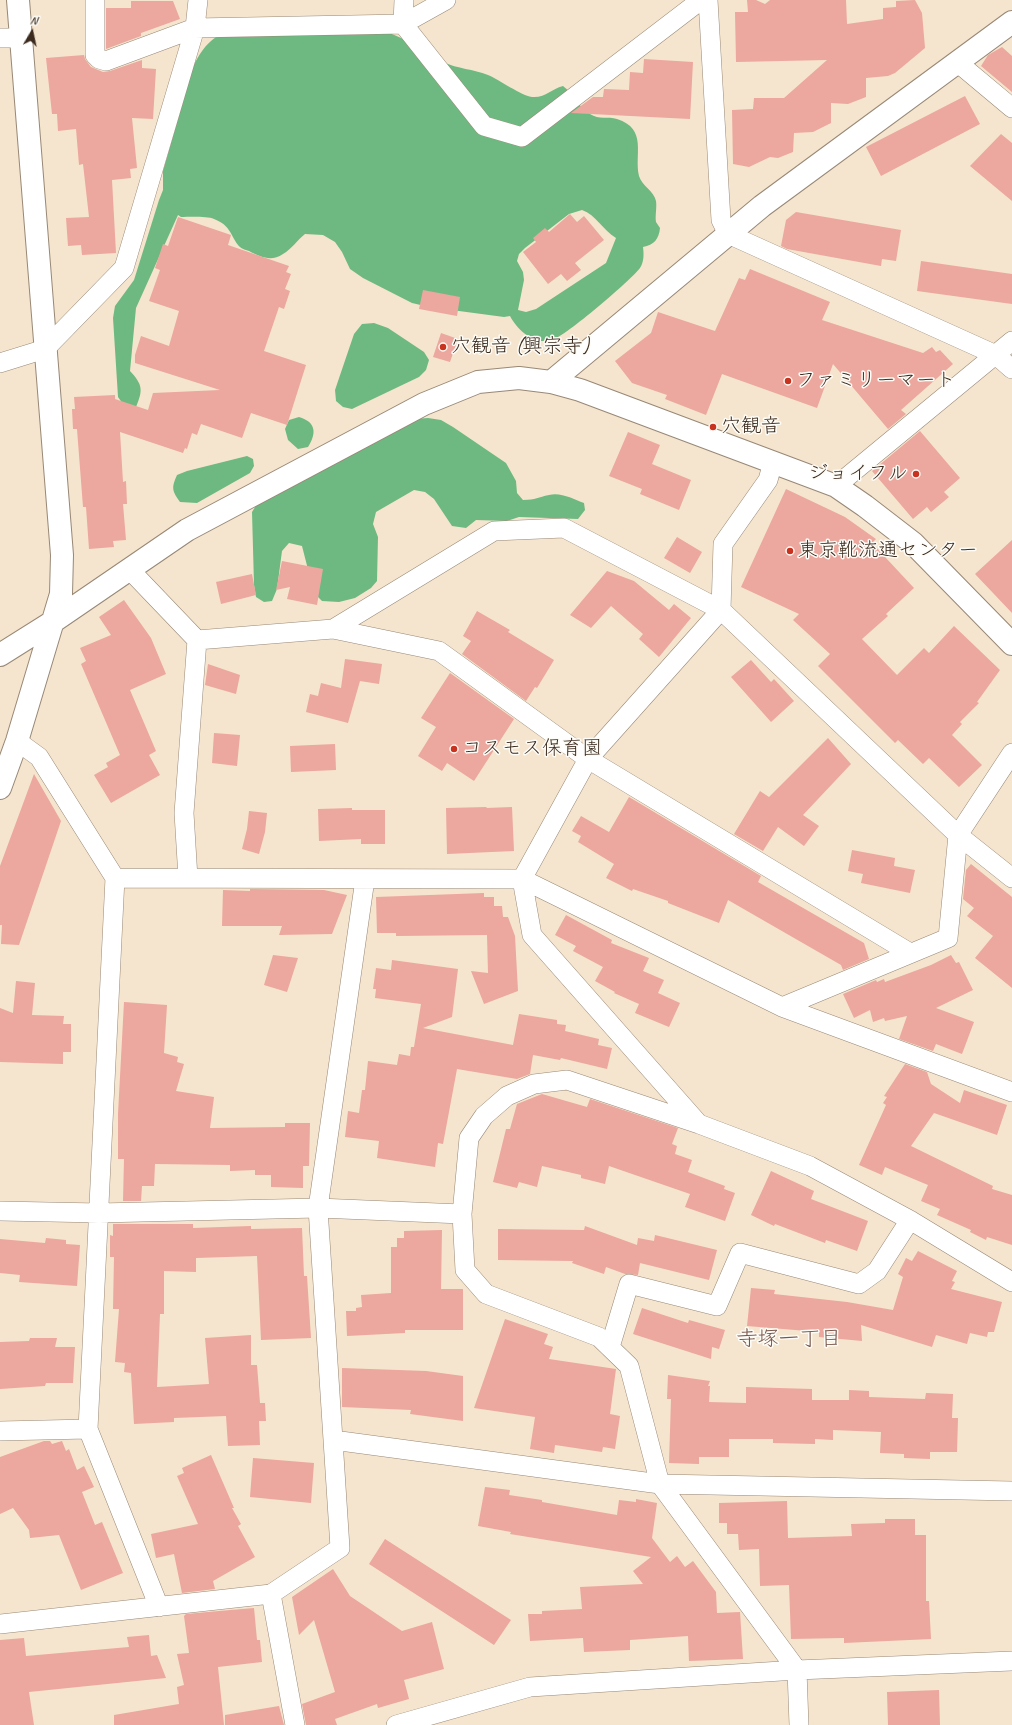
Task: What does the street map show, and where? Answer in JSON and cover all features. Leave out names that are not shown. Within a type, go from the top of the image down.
[{"type":"street","points":[[0,788],[17,741],[54,622],[61,594],[62,555],[18,0]]},
{"type":"street","points":[[95,0],[95,55],[99,59],[106,61],[195,28],[403,24],[446,0]]},
{"type":"street","points":[[0,363],[45,349],[124,268],[195,28],[198,0]]},
{"type":"street","points":[[404,0],[403,24],[484,126],[522,137],[701,0]]},
{"type":"street","points":[[708,0],[721,220],[728,234],[996,355],[1012,369]]},
{"type":"street","points":[[551,382],[762,206],[1012,22]]},
{"type":"street","points":[[0,38],[22,38]]},
{"type":"street","points":[[958,62],[1012,108]]},
{"type":"street","points":[[836,486],[1012,341]]},
{"type":"street","points":[[0,655],[54,622],[188,530],[424,404],[478,382],[519,378],[551,382],[580,390],[836,486],[913,543],[1012,644]]},
{"type":"street","points":[[699,1124],[532,935],[522,879],[588,758],[721,610],[723,544],[768,480],[773,462]]},
{"type":"street","points":[[333,629],[494,531],[564,528],[721,610],[958,835],[1012,878]]},
{"type":"street","points":[[130,570],[197,640],[184,813],[188,878]]},
{"type":"street","points":[[197,640],[333,629],[439,651],[588,758],[910,953]]},
{"type":"street","points":[[17,741],[38,758],[115,878],[88,1429],[159,1607]]},
{"type":"street","points":[[782,1007],[948,938],[958,835],[1012,753]]},
{"type":"street","points":[[115,878],[522,879],[782,1007],[1012,1092]]},
{"type":"street","points":[[0,1624],[271,1594],[340,1548],[318,1208],[365,879]]},
{"type":"street","points":[[799,1725],[797,1670],[660,1484],[629,1366],[599,1336],[486,1294],[465,1270],[462,1214],[469,1138],[484,1116],[507,1096],[534,1084],[567,1080],[699,1124],[810,1166],[910,1220],[1012,1282]]},
{"type":"street","points":[[0,1211],[99,1213],[318,1208],[462,1214]]},
{"type":"street","points":[[610,1347],[630,1284],[717,1306],[740,1253],[859,1284],[877,1271],[910,1220]]},
{"type":"street","points":[[0,1431],[88,1429]]},
{"type":"street","points":[[333,1440],[660,1484],[1012,1491]]},
{"type":"street","points":[[271,1594],[295,1725]]},
{"type":"street","points":[[396,1725],[530,1687],[797,1670],[1012,1662]]},
{"type":"green space","points":[[386,32],[401,38],[443,62],[488,75],[527,96],[537,97],[545,95],[563,86],[582,108],[593,116],[617,119],[627,123],[633,129],[638,143],[639,176],[653,194],[656,201],[656,222],[660,228],[657,238],[650,245],[643,247],[644,252],[640,268],[624,284],[570,329],[552,340],[545,341],[533,339],[527,336],[517,327],[510,316],[504,317],[429,307],[412,303],[363,278],[350,269],[342,252],[335,242],[323,235],[305,234],[283,254],[274,258],[266,258],[240,247],[227,227],[219,221],[207,217],[181,217],[178,215],[136,308],[130,371],[137,380],[141,392],[136,407],[125,407],[118,397],[113,318],[115,306],[134,280],[163,190],[163,171],[193,67],[203,50],[216,37]],"holes":[[[582,210],[587,212],[616,238],[606,263],[536,309],[526,312],[518,310],[524,280],[523,272],[517,261],[519,254],[569,214]]]},
{"type":"green space","points":[[374,323],[388,328],[424,352],[429,360],[426,370],[419,377],[352,409],[343,407],[336,401],[335,390],[354,334],[362,324]]},
{"type":"green space","points":[[299,417],[305,419],[312,425],[314,433],[308,447],[298,449],[288,440],[285,429],[289,420]]},
{"type":"green space","points":[[428,418],[441,420],[506,463],[516,481],[517,493],[523,500],[558,494],[584,503],[585,510],[578,519],[519,517],[507,521],[476,520],[466,528],[452,526],[434,499],[425,492],[414,490],[376,512],[373,524],[378,537],[377,581],[371,588],[355,598],[339,602],[322,601],[314,593],[302,546],[289,543],[282,551],[277,589],[272,601],[264,602],[256,597],[254,585],[252,512],[257,504],[414,419]]},
{"type":"green space","points":[[247,456],[253,459],[254,466],[250,473],[197,503],[180,502],[175,495],[173,486],[177,475],[187,471]]},
{"type":"building","points":[[747,0],[756,0],[765,4],[770,0],[846,0],[847,24],[883,19],[883,8],[896,7],[896,1],[915,0],[922,13],[925,48],[895,73],[888,76],[866,78],[866,97],[848,104],[831,103],[831,123],[813,132],[794,133],[793,152],[778,158],[770,157],[749,167],[733,164],[732,110],[753,109],[754,98],[784,98],[827,60],[736,62],[735,12],[748,12]]},
{"type":"building","points":[[131,1],[173,1],[180,19],[141,33],[141,36],[106,49],[106,8],[131,8]]},
{"type":"building","points":[[1002,47],[1012,56],[1012,92],[981,66],[988,55]]},
{"type":"building","points":[[84,55],[91,67],[103,72],[142,60],[142,68],[156,69],[153,119],[132,118],[137,168],[130,169],[131,178],[112,180],[116,253],[82,255],[81,245],[68,246],[66,218],[89,217],[83,164],[79,165],[76,129],[58,131],[57,114],[52,114],[46,58]]},
{"type":"building","points":[[644,59],[693,62],[690,119],[571,113],[593,97],[603,97],[604,89],[629,90],[630,72],[643,73]]},
{"type":"building","points":[[965,96],[980,124],[881,176],[866,147]]},
{"type":"building","points":[[1001,134],[1012,143],[1012,201],[970,166]]},
{"type":"building","points":[[796,212],[901,230],[896,261],[882,259],[881,266],[787,249],[781,246],[786,220]]},
{"type":"building","points":[[570,214],[577,222],[584,216],[604,240],[575,263],[581,270],[567,281],[561,274],[548,284],[523,252],[536,242],[533,238],[545,228],[549,232]]},
{"type":"building","points":[[178,217],[231,235],[228,245],[289,266],[286,272],[291,274],[285,289],[290,291],[284,309],[279,307],[264,351],[306,365],[287,425],[251,413],[242,438],[201,424],[197,435],[192,433],[187,449],[185,448],[183,453],[120,432],[123,482],[126,481],[127,504],[123,504],[126,540],[113,541],[114,547],[89,549],[86,507],[83,507],[77,429],[73,429],[72,409],[75,409],[74,397],[115,395],[115,399],[148,410],[153,393],[220,390],[135,363],[135,355],[141,336],[169,346],[179,311],[149,301],[160,270],[155,268],[163,244],[168,246]]},
{"type":"building","points":[[921,261],[1012,274],[1012,304],[917,291]]},
{"type":"building","points":[[750,269],[830,302],[822,320],[923,353],[932,347],[936,352],[940,350],[953,364],[901,410],[906,414],[888,429],[833,364],[817,408],[722,374],[706,415],[665,399],[667,395],[632,383],[615,361],[651,333],[658,312],[715,331],[739,278],[745,280]]},
{"type":"building","points":[[423,290],[460,297],[457,316],[419,309]]},
{"type":"building","points":[[441,333],[458,339],[450,362],[433,357]]},
{"type":"building","name":"ジョイフル","points":[[920,431],[960,478],[944,492],[949,497],[931,512],[927,507],[913,519],[872,471]]},
{"type":"building","points":[[628,432],[660,445],[652,464],[691,480],[679,510],[640,494],[642,489],[609,476]]},
{"type":"building","points":[[786,489],[845,517],[876,539],[872,543],[914,588],[886,614],[888,616],[862,639],[897,675],[924,648],[929,653],[954,626],[1000,670],[977,702],[979,703],[960,722],[962,724],[952,735],[982,765],[959,787],[929,758],[923,764],[898,740],[895,743],[818,666],[830,654],[793,620],[799,614],[741,587]]},
{"type":"building","points":[[677,537],[702,552],[690,573],[664,558]]},
{"type":"building","points":[[1012,540],[1012,613],[975,574]]},
{"type":"building","points":[[282,561],[323,569],[317,605],[287,599],[290,587],[276,590]]},
{"type":"building","points":[[607,571],[634,581],[669,610],[674,604],[691,618],[659,657],[639,639],[643,634],[611,606],[591,628],[570,615]]},
{"type":"building","points":[[252,574],[256,595],[221,604],[216,582]]},
{"type":"building","points":[[124,600],[151,638],[166,674],[130,690],[156,751],[149,755],[160,775],[111,803],[94,775],[108,767],[106,763],[120,755],[81,664],[86,661],[80,648],[111,635],[99,617]]},
{"type":"building","points":[[477,611],[510,630],[508,632],[554,660],[537,688],[535,687],[526,701],[462,654],[471,641],[463,636]]},
{"type":"building","points":[[345,659],[382,664],[379,684],[360,681],[348,723],[306,712],[310,694],[318,696],[321,683],[341,688]]},
{"type":"building","points":[[751,660],[771,682],[774,679],[794,701],[771,722],[731,677]]},
{"type":"building","points":[[208,664],[240,675],[236,694],[205,685]]},
{"type":"building","points":[[450,673],[514,719],[474,781],[447,763],[442,771],[418,756],[436,727],[421,718]]},
{"type":"building","points":[[214,733],[240,735],[237,766],[212,763]]},
{"type":"building","points":[[828,738],[851,764],[803,815],[819,826],[804,846],[778,827],[763,851],[734,834],[760,791],[769,797]]},
{"type":"building","points":[[335,744],[336,770],[291,772],[290,746]]},
{"type":"building","points":[[34,774],[61,821],[19,945],[1,944],[2,925],[0,925],[0,866]]},
{"type":"building","points":[[629,797],[761,876],[758,882],[864,943],[869,959],[843,970],[841,965],[728,900],[719,923],[668,903],[668,901],[633,889],[632,891],[606,878],[614,864],[578,842],[581,836],[572,831],[581,816],[609,832]]},
{"type":"building","points":[[487,807],[486,808],[512,807],[514,851],[447,854],[446,808]]},
{"type":"building","points":[[352,808],[352,810],[385,810],[385,844],[361,844],[361,839],[319,841],[318,809]]},
{"type":"building","points":[[249,811],[267,813],[265,832],[259,854],[242,849],[247,829]]},
{"type":"building","points":[[852,850],[895,858],[894,866],[915,870],[910,893],[861,883],[863,874],[848,871]]},
{"type":"building","points":[[971,864],[1012,897],[1012,988],[975,958],[993,936],[967,916],[974,908],[963,899],[966,870]]},
{"type":"building","points":[[250,889],[324,890],[347,895],[332,934],[279,935],[282,926],[222,926],[223,890],[250,891]]},
{"type":"building","points":[[484,893],[484,897],[494,897],[494,906],[502,906],[503,917],[508,917],[515,936],[518,991],[484,1004],[471,971],[488,973],[487,935],[396,936],[396,933],[377,933],[376,897]]},
{"type":"building","points":[[566,915],[612,940],[611,943],[649,958],[643,971],[664,980],[658,993],[680,1003],[669,1027],[635,1013],[639,1004],[614,993],[615,992],[595,981],[603,967],[573,951],[576,946],[555,935]]},
{"type":"building","points":[[273,955],[298,958],[287,992],[264,985]]},
{"type":"building","points":[[951,955],[956,963],[959,962],[973,990],[936,1008],[974,1022],[962,1054],[936,1044],[933,1051],[899,1039],[907,1016],[885,1021],[884,1018],[873,1022],[870,1010],[854,1018],[843,994],[876,980],[877,982],[884,979],[885,982],[931,965]]},
{"type":"building","points":[[392,960],[458,969],[452,1017],[423,1028],[513,1045],[519,1014],[557,1020],[557,1024],[566,1025],[565,1031],[599,1039],[598,1045],[612,1048],[607,1069],[561,1058],[560,1060],[533,1055],[530,1074],[517,1079],[457,1069],[443,1144],[438,1143],[435,1167],[377,1158],[379,1141],[345,1137],[348,1111],[359,1113],[362,1090],[365,1090],[368,1061],[397,1065],[399,1054],[410,1056],[411,1047],[414,1047],[421,1004],[375,998],[376,989],[373,989],[376,968],[391,970]]},
{"type":"building","points":[[16,981],[35,983],[32,1015],[64,1016],[63,1024],[71,1024],[71,1052],[63,1052],[63,1064],[0,1062],[0,1008],[13,1013]]},
{"type":"building","points":[[124,1002],[167,1005],[164,1053],[178,1057],[177,1062],[184,1064],[176,1091],[214,1097],[210,1128],[285,1127],[285,1123],[310,1123],[309,1166],[303,1166],[303,1188],[271,1187],[271,1175],[255,1175],[255,1170],[230,1171],[230,1165],[155,1164],[154,1186],[142,1186],[141,1201],[123,1201],[124,1159],[118,1159],[118,1114]]},
{"type":"building","points":[[905,1064],[927,1072],[931,1084],[960,1103],[964,1090],[1007,1105],[997,1135],[934,1113],[911,1146],[993,1186],[992,1189],[1012,1195],[1012,1245],[987,1237],[986,1240],[970,1232],[971,1230],[937,1215],[940,1209],[921,1201],[928,1185],[885,1167],[882,1175],[859,1165],[886,1105],[883,1103],[887,1097],[884,1096]]},
{"type":"building","points":[[542,1094],[587,1107],[590,1099],[678,1128],[672,1144],[677,1146],[675,1154],[692,1160],[688,1172],[725,1186],[724,1189],[735,1193],[725,1221],[685,1207],[690,1194],[609,1166],[605,1184],[581,1178],[581,1175],[542,1166],[537,1187],[519,1182],[517,1188],[493,1182],[506,1129],[510,1129],[517,1104]]},
{"type":"building","points":[[771,1171],[814,1191],[811,1199],[868,1221],[857,1251],[826,1240],[825,1243],[775,1224],[774,1226],[751,1215]]},
{"type":"building","points":[[113,1224],[193,1224],[193,1228],[251,1226],[251,1229],[302,1228],[304,1276],[307,1276],[311,1338],[261,1340],[257,1256],[196,1258],[196,1272],[164,1271],[164,1314],[160,1314],[157,1387],[209,1384],[205,1338],[251,1335],[251,1365],[257,1365],[260,1403],[265,1403],[266,1421],[259,1421],[260,1445],[228,1446],[226,1416],[174,1418],[174,1422],[134,1424],[131,1373],[124,1372],[125,1363],[115,1362],[119,1309],[113,1309],[114,1257],[110,1257],[110,1235],[113,1236]]},
{"type":"building","points":[[585,1226],[637,1245],[638,1238],[654,1241],[655,1235],[717,1250],[709,1280],[640,1263],[638,1275],[625,1274],[606,1267],[604,1274],[572,1263],[573,1261],[498,1260],[498,1229],[584,1230]]},
{"type":"building","points":[[442,1230],[441,1289],[463,1289],[463,1330],[405,1330],[405,1333],[347,1336],[346,1311],[356,1311],[356,1308],[362,1307],[361,1295],[391,1293],[391,1247],[397,1247],[397,1238],[404,1238],[404,1231]]},
{"type":"building","points":[[46,1238],[66,1240],[66,1244],[80,1245],[77,1286],[19,1282],[20,1275],[0,1273],[0,1239],[45,1243]]},
{"type":"building","points":[[918,1251],[957,1271],[952,1281],[955,1282],[951,1289],[1002,1302],[994,1332],[988,1332],[987,1337],[970,1333],[967,1344],[936,1335],[932,1347],[861,1325],[862,1341],[819,1337],[819,1332],[747,1326],[751,1288],[775,1290],[774,1294],[847,1302],[893,1310],[903,1277],[898,1274],[906,1258],[912,1261]]},
{"type":"building","points":[[642,1308],[688,1323],[689,1320],[725,1330],[719,1349],[712,1347],[711,1359],[633,1334]]},
{"type":"building","points":[[505,1319],[548,1334],[544,1344],[553,1347],[549,1359],[616,1369],[610,1414],[620,1416],[615,1449],[603,1447],[602,1452],[555,1445],[554,1453],[530,1449],[535,1417],[474,1408]]},
{"type":"building","points":[[30,1338],[57,1338],[55,1347],[75,1347],[73,1383],[46,1383],[45,1386],[0,1389],[0,1342],[29,1341]]},
{"type":"building","points":[[342,1368],[426,1371],[463,1376],[463,1421],[410,1414],[411,1410],[342,1407]]},
{"type":"building","points":[[668,1375],[710,1381],[708,1386],[710,1386],[709,1402],[746,1403],[746,1387],[812,1389],[812,1400],[849,1400],[849,1390],[869,1391],[869,1397],[925,1399],[926,1393],[953,1394],[952,1418],[958,1418],[957,1452],[930,1452],[930,1459],[904,1458],[904,1454],[880,1453],[881,1432],[833,1430],[833,1440],[815,1439],[815,1444],[773,1443],[773,1439],[729,1439],[729,1457],[699,1457],[699,1464],[669,1463],[671,1399],[667,1399]]},
{"type":"building","points":[[44,1441],[50,1441],[52,1444],[62,1441],[66,1451],[69,1449],[77,1470],[84,1466],[94,1487],[82,1492],[95,1525],[102,1522],[123,1573],[81,1590],[59,1535],[30,1538],[29,1530],[13,1508],[0,1514],[0,1457]]},
{"type":"building","points":[[211,1455],[234,1508],[232,1508],[241,1524],[238,1526],[255,1557],[213,1581],[215,1589],[182,1593],[174,1554],[156,1558],[151,1534],[198,1524],[177,1476],[184,1473],[182,1468]]},
{"type":"building","points":[[253,1458],[314,1463],[311,1503],[250,1497]]},
{"type":"building","points":[[485,1487],[510,1490],[509,1495],[542,1500],[542,1502],[617,1515],[619,1500],[636,1502],[636,1499],[657,1503],[652,1538],[670,1562],[677,1556],[685,1567],[693,1561],[716,1592],[717,1613],[740,1612],[743,1659],[689,1661],[688,1636],[630,1640],[630,1650],[584,1652],[583,1638],[530,1641],[528,1614],[542,1614],[542,1611],[582,1609],[580,1587],[643,1584],[633,1571],[651,1557],[510,1534],[511,1532],[478,1526]]},
{"type":"building","points":[[787,1501],[788,1538],[852,1536],[851,1524],[885,1523],[885,1519],[915,1519],[915,1535],[926,1535],[926,1601],[929,1601],[931,1639],[844,1643],[844,1638],[791,1639],[789,1585],[760,1586],[759,1549],[739,1550],[738,1534],[727,1534],[727,1523],[719,1523],[719,1503]]},
{"type":"building","points":[[385,1539],[511,1620],[494,1645],[369,1564]]},
{"type":"building","points":[[333,1569],[350,1596],[402,1631],[432,1622],[444,1669],[404,1680],[409,1699],[378,1708],[377,1704],[335,1719],[337,1725],[306,1725],[302,1704],[335,1692],[314,1620],[299,1635],[292,1597]]},
{"type":"building","points":[[254,1608],[257,1640],[260,1640],[262,1662],[218,1667],[224,1725],[114,1725],[114,1715],[179,1704],[177,1687],[184,1685],[177,1654],[189,1653],[184,1616],[186,1614]]},
{"type":"building","points":[[149,1635],[151,1656],[157,1655],[166,1678],[29,1692],[34,1725],[0,1725],[0,1640],[24,1638],[26,1656],[129,1647],[127,1637]]},
{"type":"building","points":[[939,1690],[940,1725],[888,1725],[887,1692]]},
{"type":"building","points":[[279,1706],[284,1725],[225,1725],[225,1715]]},
{"type":"place","name":"穴観音 (興宗寺)","points":[[443,347]]},
{"type":"place","name":"ファミリーマート","points":[[788,381]]},
{"type":"place","name":"穴観音","points":[[713,427]]},
{"type":"place","name":"ジョイフル","points":[[916,474]]},
{"type":"place","name":"東京靴流通センター","points":[[790,551]]},
{"type":"place","name":"コスモス保育園","points":[[454,749]]},
{"type":"district","name":"寺塚一丁目","points":[[789,1339]]}]
